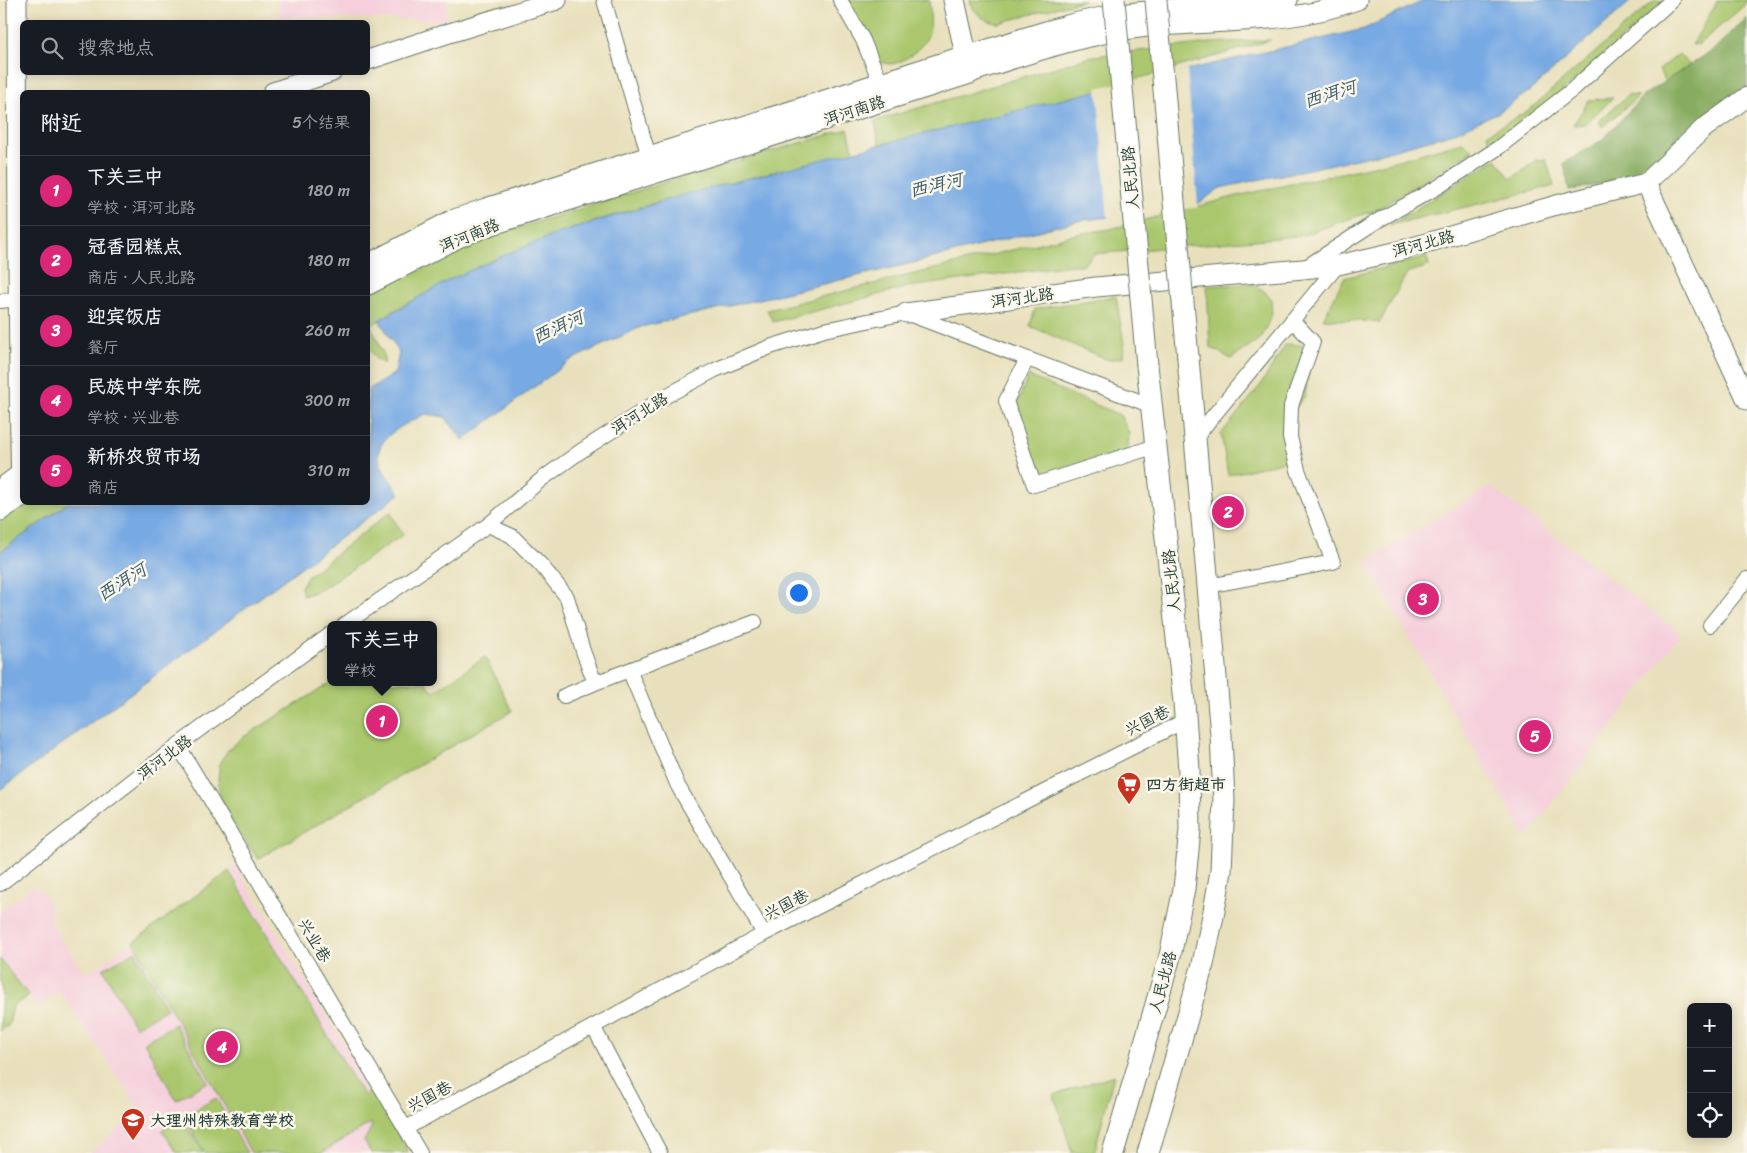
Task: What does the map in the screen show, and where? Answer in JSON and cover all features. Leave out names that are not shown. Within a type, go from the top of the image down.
[{"type":"main road","points":[[940,0],[961,67]]},
{"type":"main road","points":[[954,0],[961,67]]},
{"type":"main road","name":"人民北路","points":[[1112,1153],[1165,974],[1181,904],[1188,859],[1190,815],[1186,720],[1152,406],[1114,0]]},
{"type":"main road","points":[[1148,1153],[1203,964],[1221,871],[1224,816],[1223,769],[1196,438],[1156,0]]},
{"type":"main road","name":"洱河南路","points":[[370,264],[423,235],[460,218],[538,192],[881,84],[961,67]]},
{"type":"main road","name":"洱河南路","points":[[370,283],[458,237],[492,224],[961,67]]},
{"type":"main road","points":[[0,490],[20,485]]},
{"type":"main road","points":[[0,510],[20,487]]},
{"type":"street","points":[[17,0],[20,180]]},
{"type":"street","points":[[370,59],[557,0]]},
{"type":"street","points":[[604,0],[649,157]]},
{"type":"street","points":[[840,0],[862,40],[881,84]]},
{"type":"street","name":"洱河南路","points":[[961,67],[1064,26],[1112,15],[1176,8],[1288,0]]},
{"type":"street","name":"洱河南路","points":[[961,67],[1043,50],[1092,36],[1158,26],[1236,22],[1293,16],[1332,8],[1355,0]]},
{"type":"street","points":[[1303,269],[1377,221],[1438,186],[1498,148],[1571,91],[1672,0]]},
{"type":"street","points":[[1236,22],[1260,2]]},
{"type":"street","points":[[279,90],[323,75]]},
{"type":"street","name":"洱河北路","points":[[350,621],[488,525],[542,479],[581,451],[666,396],[715,370],[770,347],[824,330],[906,313],[1096,287],[1338,265],[1399,251],[1560,204],[1646,182],[1703,129],[1747,97]]},
{"type":"street","points":[[1646,182],[1747,400]]},
{"type":"street","points":[[20,248],[14,294],[20,437]]},
{"type":"street","points":[[1196,438],[1338,265]]},
{"type":"street","points":[[906,313],[1152,406]]},
{"type":"street","points":[[1208,586],[1333,562],[1298,470],[1290,437],[1291,406],[1313,342],[1292,320]]},
{"type":"street","points":[[1028,359],[1006,401],[1034,485],[1156,446]]},
{"type":"street","points":[[488,525],[512,536],[541,565],[567,597],[583,651],[596,683]]},
{"type":"street","points":[[1710,625],[1747,579]]},
{"type":"street","points":[[564,696],[755,622]]},
{"type":"street","name":"洱河北路","points":[[0,884],[178,745],[327,637]]},
{"type":"street","points":[[629,670],[678,786],[764,934]]},
{"type":"street","name":"兴国巷","points":[[406,1128],[594,1028],[764,934],[1186,720]]},
{"type":"street","name":"兴业巷","points":[[178,745],[420,1153]]},
{"type":"street","points":[[594,1028],[660,1153]]},
{"type":"shaded area","points":[[279,0],[447,0],[447,20],[279,18]]},
{"type":"shaded area","points":[[1490,486],[1681,634],[1526,838],[1365,561]]},
{"type":"shaded area","points":[[236,867],[409,1153],[90,1153],[118,1129],[142,1113],[60,991],[37,1007],[0,959],[0,911],[35,885],[50,904],[51,924],[86,975]]},
{"type":"green space","points":[[845,0],[929,0],[930,23],[928,36],[917,50],[907,58],[891,64],[879,62]]},
{"type":"green space","points":[[970,0],[1085,0],[994,23],[977,13]]},
{"type":"green space","points":[[1655,0],[1665,0],[1541,110],[1492,145],[1487,134],[1529,110]]},
{"type":"green space","points":[[1718,0],[1747,0],[1747,3],[1699,44],[1692,45]]},
{"type":"green space","points":[[1747,18],[1747,90],[1641,174],[1569,191],[1564,163],[1602,140],[1644,95],[1713,50]]},
{"type":"green space","points":[[1271,40],[1096,91],[879,145],[875,121],[1093,56],[1210,43]]},
{"type":"green space","points":[[1679,54],[1690,65],[1665,82],[1659,70]]},
{"type":"green space","points":[[1628,95],[1639,96],[1602,127],[1599,121]]},
{"type":"green space","points":[[1613,98],[1585,124],[1573,125],[1589,100]]},
{"type":"green space","points":[[848,129],[854,152],[690,193],[581,226],[528,245],[477,267],[398,308],[371,326],[384,355],[384,364],[376,359],[370,349],[370,291],[460,246],[656,185]]},
{"type":"green space","points":[[1462,142],[1473,150],[1378,209],[1300,236],[1094,254],[1084,265],[908,287],[773,322],[767,310],[1077,234],[1110,229],[1237,196],[1391,162]]},
{"type":"green space","points":[[1496,159],[1511,179],[1537,160],[1546,159],[1554,186],[1390,225]]},
{"type":"green space","points":[[1427,257],[1429,266],[1407,273],[1380,322],[1323,319],[1344,278]]},
{"type":"green space","points":[[1254,284],[1271,299],[1272,313],[1262,337],[1231,359],[1210,347],[1207,286]]},
{"type":"green space","points":[[1116,296],[1124,344],[1123,357],[1108,360],[1030,326],[1035,309]]},
{"type":"green space","points":[[1286,344],[1301,345],[1311,353],[1305,396],[1286,419],[1286,461],[1228,475],[1221,434],[1260,386]]},
{"type":"green space","points":[[1028,376],[1120,415],[1129,433],[1128,450],[1036,481],[1013,415]]},
{"type":"green space","points":[[24,505],[65,505],[0,552],[0,521]]},
{"type":"green space","points":[[390,512],[403,535],[320,590],[303,596],[301,587],[308,576]]},
{"type":"green space","points":[[485,657],[512,711],[258,859],[228,815],[220,796],[218,779],[220,762],[228,750],[242,738],[327,685],[429,686],[433,692]]},
{"type":"green space","points":[[229,871],[364,1096],[371,1088],[409,1153],[371,1153],[364,1141],[372,1126],[371,1123],[321,1153],[251,1153],[133,942]]},
{"type":"green space","points":[[135,951],[167,1009],[135,1027],[103,969]]},
{"type":"green space","points":[[0,959],[29,996],[13,1006],[9,1025],[0,1031],[2,987]]},
{"type":"green space","points":[[175,1024],[208,1082],[176,1100],[144,1042]]},
{"type":"green space","points":[[1114,1075],[1094,1153],[1072,1153],[1054,1095]]},
{"type":"green space","points":[[216,1098],[247,1153],[205,1153],[184,1116]]},
{"type":"green space","points":[[181,1118],[203,1153],[177,1153],[162,1130]]},
{"type":"water","name":"西洱河","points":[[1425,0],[1632,0],[1531,90],[1499,112],[1451,134],[1370,156],[1220,188],[1195,206],[1077,221],[917,262],[641,327],[571,360],[463,440],[445,417],[425,414],[400,427],[380,447],[381,465],[400,494],[0,790],[0,552],[65,505],[370,505],[370,389],[395,373],[399,352],[379,320],[449,280],[559,233],[686,194],[1096,91],[1364,29]]},
{"type":"pier","points":[[1187,68],[1198,207],[1108,219],[1097,88]]},
{"type":"place","name":"冠香园糕点","points":[[1228,512]]},
{"type":"place","name":"迎宾饭店","points":[[1423,599]]},
{"type":"place","name":"下关三中","points":[[382,721]]},
{"type":"place","name":"新桥农贸市场","points":[[1535,736]]},
{"type":"place","name":"四方街超市","points":[[1129,805]]},
{"type":"place","name":"民族中学东院","points":[[222,1047]]},
{"type":"place","name":"大理州特殊教育学校","points":[[133,1141]]}]
